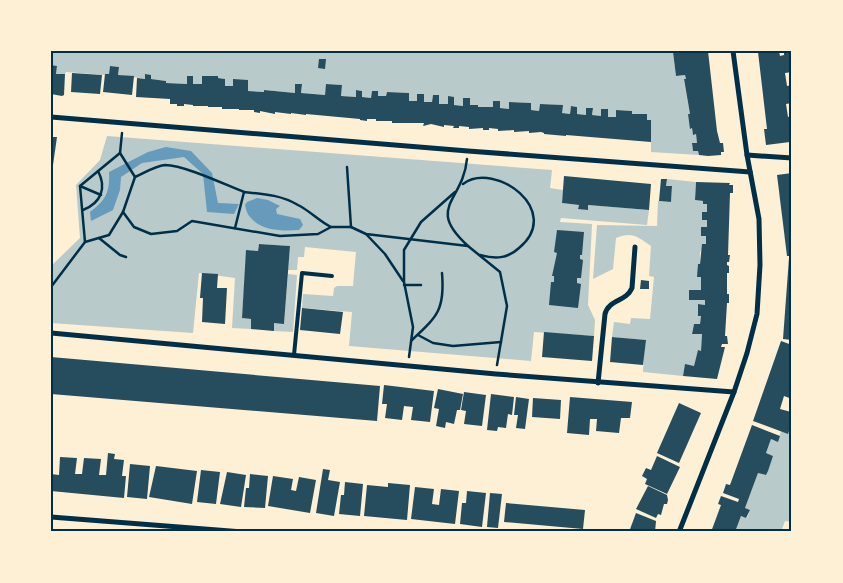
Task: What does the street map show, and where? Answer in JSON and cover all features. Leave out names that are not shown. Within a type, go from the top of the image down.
[{"type":"street","points":[[679,532],[734,392],[757,314],[760,264],[759,219],[747,155],[732,51]]},
{"type":"street","points":[[51,116],[468,151],[750,172]]},
{"type":"street","points":[[747,155],[792,158]]},
{"type":"street","points":[[598,383],[606,308],[610,304],[626,298],[630,293],[635,246]]},
{"type":"street","points":[[51,332],[598,383],[734,392]]},
{"type":"street","points":[[51,517],[243,532]]},
{"type":"lane","points":[[294,355],[302,273],[332,276]]},
{"type":"path","points":[[51,287],[85,242],[109,236],[123,212],[135,177],[120,154],[124,123]]},
{"type":"path","points":[[468,151],[461,184],[449,205],[448,221],[455,234],[500,272],[507,306],[496,374]]},
{"type":"path","points":[[80,186],[120,154]]},
{"type":"path","points":[[135,177],[160,166],[165,166],[199,174],[244,192],[277,195],[299,205],[319,221],[331,227],[351,227],[366,234],[468,246]]},
{"type":"path","points":[[346,167],[351,227]]},
{"type":"path","points":[[83,210],[97,202],[101,195],[103,187],[102,178],[98,171]]},
{"type":"path","points":[[461,184],[470,178],[483,176],[501,181],[520,194],[533,209],[534,230],[521,247],[511,255],[500,258],[480,255]]},
{"type":"path","points":[[80,186],[101,195]]},
{"type":"path","points":[[80,186],[85,242]]},
{"type":"path","points":[[408,366],[414,327],[404,284],[404,250],[421,222],[458,190]]},
{"type":"path","points":[[235,228],[244,192]]},
{"type":"path","points":[[123,212],[134,227],[151,234],[177,232],[192,221],[280,236],[318,234],[331,227]]},
{"type":"path","points":[[366,234],[385,254],[404,284]]},
{"type":"path","points":[[98,238],[120,255],[126,257]]},
{"type":"path","points":[[411,341],[437,315],[443,301],[442,273]]},
{"type":"path","points":[[404,284],[421,284]]},
{"type":"path","points":[[418,335],[433,343],[453,346],[501,342]]},
{"type":"shaded area","points":[[51,51],[610,51],[625,53],[625,51],[680,51],[673,52],[676,76],[685,75],[686,79],[684,80],[690,114],[688,114],[693,134],[696,134],[697,143],[692,144],[693,151],[698,151],[699,155],[651,152],[651,120],[647,120],[647,114],[632,114],[632,111],[617,110],[616,117],[608,117],[608,109],[601,109],[601,116],[592,115],[593,108],[586,108],[586,115],[577,114],[577,107],[571,106],[570,114],[562,113],[562,105],[540,104],[539,111],[531,110],[531,103],[510,102],[509,109],[500,108],[500,101],[493,101],[493,107],[478,107],[478,105],[470,105],[470,98],[463,98],[463,106],[454,105],[454,97],[448,97],[448,104],[439,104],[439,95],[433,95],[432,102],[424,102],[424,94],[417,94],[417,101],[409,101],[409,93],[387,92],[386,96],[378,96],[378,91],[372,91],[371,98],[362,97],[362,91],[357,90],[356,97],[341,96],[342,85],[327,84],[325,95],[301,93],[302,85],[296,84],[295,93],[264,90],[264,92],[248,91],[248,80],[233,80],[233,86],[225,86],[225,79],[218,78],[217,76],[202,76],[202,84],[193,84],[193,76],[188,76],[187,84],[166,83],[166,81],[151,79],[151,75],[145,75],[145,79],[118,75],[119,67],[110,66],[109,74],[105,75],[66,72],[65,74],[56,74],[57,66],[51,65]]},
{"type":"shaded area","points":[[107,136],[552,170],[550,188],[563,190],[562,203],[579,205],[578,209],[588,209],[588,205],[649,210],[647,225],[561,218],[560,222],[592,224],[588,305],[595,320],[594,336],[534,332],[531,361],[349,346],[352,312],[302,308],[303,294],[333,296],[334,288],[337,286],[353,286],[356,252],[305,247],[304,257],[298,257],[297,270],[288,270],[290,246],[259,244],[258,251],[247,250],[242,318],[251,319],[251,329],[232,328],[235,278],[199,273],[193,333],[51,323],[51,266],[80,238],[76,185],[100,160]]},
{"type":"shaded area","points":[[667,179],[696,182],[695,200],[703,201],[707,204],[707,212],[702,212],[702,220],[707,220],[707,227],[701,236],[706,236],[706,244],[700,252],[700,264],[698,265],[698,277],[701,277],[701,290],[689,290],[689,299],[705,300],[705,305],[698,304],[698,316],[701,316],[700,324],[694,324],[692,333],[702,334],[701,351],[698,351],[694,366],[685,365],[683,376],[643,372],[645,340],[612,337],[614,322],[630,324],[631,318],[650,319],[654,277],[649,276],[651,246],[631,235],[616,238],[613,269],[593,279],[597,225],[657,226],[658,201],[671,202],[672,186],[666,186]]},
{"type":"shaded area","points":[[288,274],[297,275],[293,332],[274,331],[274,323],[284,323]]},
{"type":"shaded area","points":[[792,428],[792,522],[785,521],[781,532],[735,532],[741,516],[747,518],[750,510],[745,508],[758,473],[766,475],[773,456],[766,453],[771,439],[778,441],[781,431]]},
{"type":"water","points":[[166,147],[191,151],[212,173],[218,203],[239,204],[234,214],[207,212],[203,174],[184,157],[142,163],[121,177],[120,190],[113,210],[91,221],[90,212],[100,204],[108,190],[109,172],[148,152]]},
{"type":"water","points":[[257,198],[268,200],[280,206],[276,209],[277,214],[300,219],[303,225],[299,230],[286,230],[266,228],[260,225],[249,216],[245,205],[247,202]]},
{"type":"building","points":[[708,51],[717,131],[720,143],[723,143],[724,152],[721,152],[721,155],[699,155],[698,151],[693,151],[692,143],[697,143],[696,134],[693,135],[692,128],[690,129],[688,114],[690,114],[684,79],[686,79],[685,75],[676,76],[673,52]]},
{"type":"building","points":[[779,51],[780,56],[784,55],[784,51],[792,51],[792,72],[785,73],[787,86],[792,85],[792,103],[786,104],[788,117],[792,116],[792,134],[789,134],[790,142],[766,145],[764,129],[767,129],[758,52]]},
{"type":"building","points":[[319,59],[326,59],[325,69],[318,68]]},
{"type":"building","points":[[51,65],[57,66],[56,74],[65,74],[64,95],[62,96],[51,94]]},
{"type":"building","points":[[110,66],[119,67],[118,75],[134,76],[132,95],[103,92],[105,74],[109,74]]},
{"type":"building","points":[[72,73],[102,75],[100,94],[71,92]]},
{"type":"building","points":[[145,74],[151,75],[151,79],[166,81],[166,83],[187,84],[187,76],[193,76],[193,84],[202,84],[202,76],[218,76],[218,78],[225,79],[225,86],[233,86],[233,79],[248,80],[248,91],[264,92],[264,90],[295,93],[295,84],[302,84],[301,93],[325,95],[326,84],[342,85],[341,96],[356,97],[356,90],[362,91],[362,97],[371,98],[372,91],[378,91],[378,96],[386,96],[387,92],[409,93],[409,101],[417,101],[417,94],[424,94],[424,102],[432,102],[433,95],[439,95],[439,104],[448,104],[448,96],[454,97],[454,105],[463,106],[463,98],[470,98],[470,105],[478,105],[478,107],[493,107],[493,101],[500,101],[500,108],[509,109],[509,102],[531,103],[531,110],[539,111],[540,104],[563,105],[562,113],[570,114],[571,106],[577,107],[577,114],[586,115],[586,108],[593,108],[592,115],[601,116],[601,109],[608,109],[608,117],[616,117],[616,110],[632,111],[632,114],[647,114],[647,120],[651,120],[651,142],[544,134],[541,132],[529,133],[529,131],[498,131],[498,129],[489,128],[489,130],[483,130],[483,128],[469,129],[469,127],[459,126],[459,128],[453,128],[454,126],[444,125],[444,127],[431,124],[423,126],[424,123],[392,123],[392,121],[376,121],[376,119],[367,119],[367,121],[306,114],[275,112],[275,114],[260,111],[260,113],[254,112],[254,110],[222,109],[222,107],[184,104],[184,106],[177,106],[177,104],[170,104],[170,99],[136,97],[137,78],[145,79]]},
{"type":"building","points":[[51,137],[57,137],[52,172],[51,172]]},
{"type":"building","points":[[792,173],[792,256],[787,256],[777,175]]},
{"type":"building","points":[[564,176],[651,184],[649,210],[588,205],[588,210],[578,209],[579,205],[562,203]]},
{"type":"building","points":[[661,179],[667,179],[666,186],[672,186],[671,202],[659,201]]},
{"type":"building","points":[[696,182],[730,183],[729,185],[733,185],[733,193],[730,193],[728,255],[730,255],[729,262],[727,262],[729,266],[727,294],[729,294],[729,303],[727,303],[725,336],[727,336],[728,344],[722,344],[721,347],[725,347],[717,379],[683,376],[685,364],[694,366],[698,350],[701,351],[702,334],[692,334],[694,324],[700,324],[701,316],[698,316],[698,304],[705,305],[705,300],[689,300],[689,290],[701,290],[701,277],[697,277],[698,264],[700,264],[702,244],[706,244],[706,236],[701,236],[701,227],[707,227],[707,220],[702,220],[702,212],[707,212],[707,204],[703,204],[703,201],[695,200]]},
{"type":"building","points":[[557,230],[584,232],[582,255],[580,255],[580,259],[583,260],[581,278],[577,278],[577,283],[581,284],[578,308],[549,305],[551,282],[554,282],[554,276],[552,276],[557,253],[554,252]]},
{"type":"building","points":[[259,244],[290,246],[284,324],[274,323],[274,331],[251,329],[251,319],[242,318],[246,250],[258,251]]},
{"type":"building","points":[[789,258],[792,258],[792,340],[783,339]]},
{"type":"building","points":[[202,273],[218,274],[217,288],[227,288],[225,324],[202,322],[203,298],[200,298]]},
{"type":"building","points":[[641,280],[649,281],[649,289],[640,289]]},
{"type":"building","points":[[302,308],[343,312],[340,334],[300,330]]},
{"type":"building","points":[[544,332],[594,336],[592,361],[542,357]]},
{"type":"building","points":[[612,337],[646,340],[643,365],[610,362]]},
{"type":"building","points":[[781,341],[792,345],[792,374],[789,381],[792,382],[792,399],[784,396],[780,409],[791,412],[789,419],[792,421],[792,428],[790,428],[788,434],[753,421]]},
{"type":"building","points":[[51,357],[380,386],[377,421],[51,394]]},
{"type":"building","points":[[384,385],[434,391],[430,422],[411,420],[413,407],[404,406],[402,420],[385,418],[387,404],[382,404]]},
{"type":"building","points":[[438,389],[463,394],[460,410],[457,410],[454,424],[446,422],[445,428],[436,426],[439,409],[434,408]]},
{"type":"building","points":[[464,392],[486,395],[482,426],[464,424],[466,411],[461,410]]},
{"type":"building","points":[[491,394],[514,397],[512,415],[508,414],[506,428],[498,427],[497,431],[487,430]]},
{"type":"building","points":[[516,397],[529,399],[525,429],[516,428],[518,415],[514,415]]},
{"type":"building","points":[[570,397],[632,402],[630,418],[621,418],[619,433],[596,431],[597,419],[590,419],[589,435],[567,433]]},
{"type":"building","points":[[533,398],[561,400],[560,419],[532,417]]},
{"type":"building","points":[[679,403],[701,413],[679,463],[657,453]]},
{"type":"building","points":[[752,425],[780,436],[778,442],[771,439],[766,453],[773,456],[768,471],[766,475],[758,473],[745,508],[750,510],[746,518],[741,516],[735,532],[711,532],[721,505],[718,504],[721,496],[738,502],[739,499],[723,493],[726,484],[730,485]]},
{"type":"building","points":[[108,453],[115,454],[114,459],[124,460],[122,476],[126,476],[124,498],[51,491],[51,474],[59,475],[60,457],[77,458],[75,474],[82,474],[84,458],[101,459],[99,475],[106,475]]},
{"type":"building","points":[[657,456],[680,467],[667,494],[645,484],[647,479],[642,476],[646,468],[651,470]]},
{"type":"building","points":[[130,464],[150,466],[147,499],[127,497]]},
{"type":"building","points":[[156,466],[197,471],[192,504],[149,497]]},
{"type":"building","points":[[323,469],[330,470],[328,480],[340,482],[334,516],[316,513]]},
{"type":"building","points":[[201,470],[220,472],[216,504],[197,502]]},
{"type":"building","points":[[227,472],[246,475],[241,507],[220,504]]},
{"type":"building","points":[[250,474],[268,476],[265,508],[244,507],[246,488],[249,488]]},
{"type":"building","points":[[273,476],[293,479],[291,490],[296,491],[299,477],[316,480],[310,513],[268,506]]},
{"type":"building","points":[[345,482],[363,484],[360,516],[339,514],[341,495],[344,495]]},
{"type":"building","points":[[388,483],[410,485],[407,520],[364,516],[367,485],[388,487]]},
{"type":"building","points":[[648,486],[667,495],[667,504],[664,504],[661,515],[658,514],[656,518],[636,509]]},
{"type":"building","points":[[415,487],[434,489],[432,504],[439,505],[441,489],[459,491],[455,524],[411,519]]},
{"type":"building","points":[[467,491],[486,493],[482,527],[460,524],[462,503],[466,503]]},
{"type":"building","points":[[490,493],[502,494],[498,528],[487,527]]},
{"type":"building","points":[[506,503],[585,510],[583,529],[504,522]]},
{"type":"building","points":[[636,513],[656,521],[655,532],[629,532]]}]
